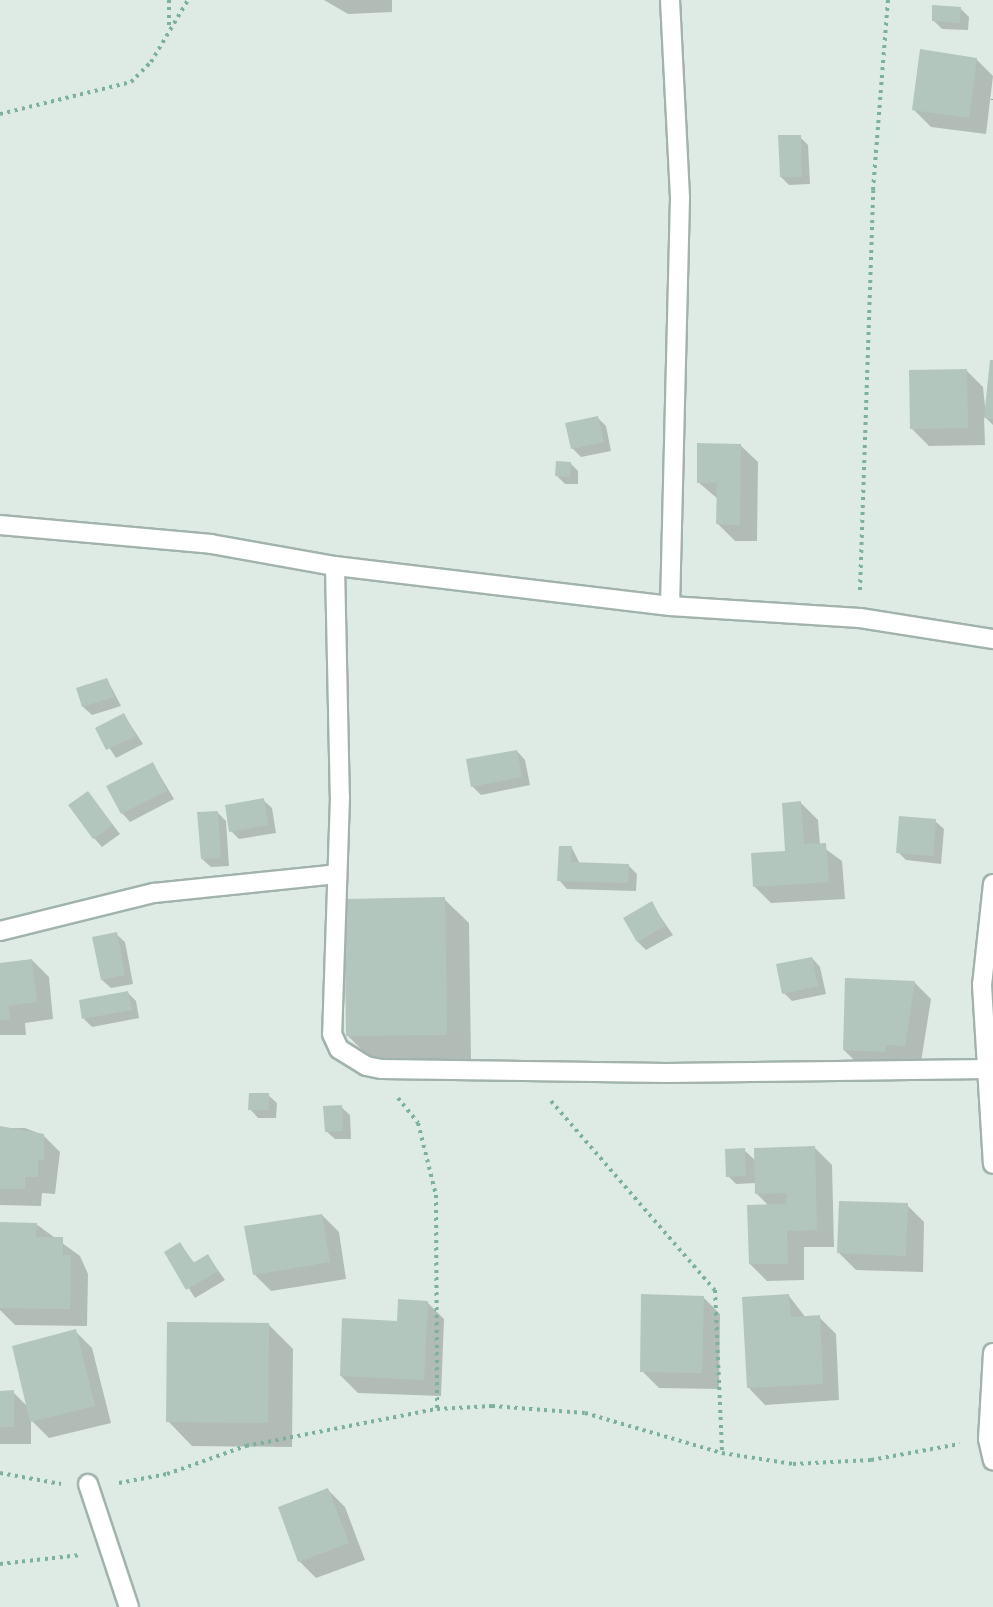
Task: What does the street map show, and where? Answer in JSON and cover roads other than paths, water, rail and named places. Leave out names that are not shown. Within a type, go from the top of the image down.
[{"type":"street","points":[[670,0],[680,316],[670,606]]},
{"type":"street","points":[[0,525],[211,544],[335,566],[670,606],[860,618],[993,639]]},
{"type":"street","points":[[335,566],[337,874],[332,1034],[339,1049],[366,1066],[525,1071],[986,1068]]},
{"type":"street","points":[[0,931],[154,893],[337,874]]},
{"type":"street","points":[[993,884],[982,985],[993,1164]]},
{"type":"street","points":[[993,1353],[988,1439],[993,1460]]},
{"type":"street","points":[[88,1484],[129,1607]]}]
